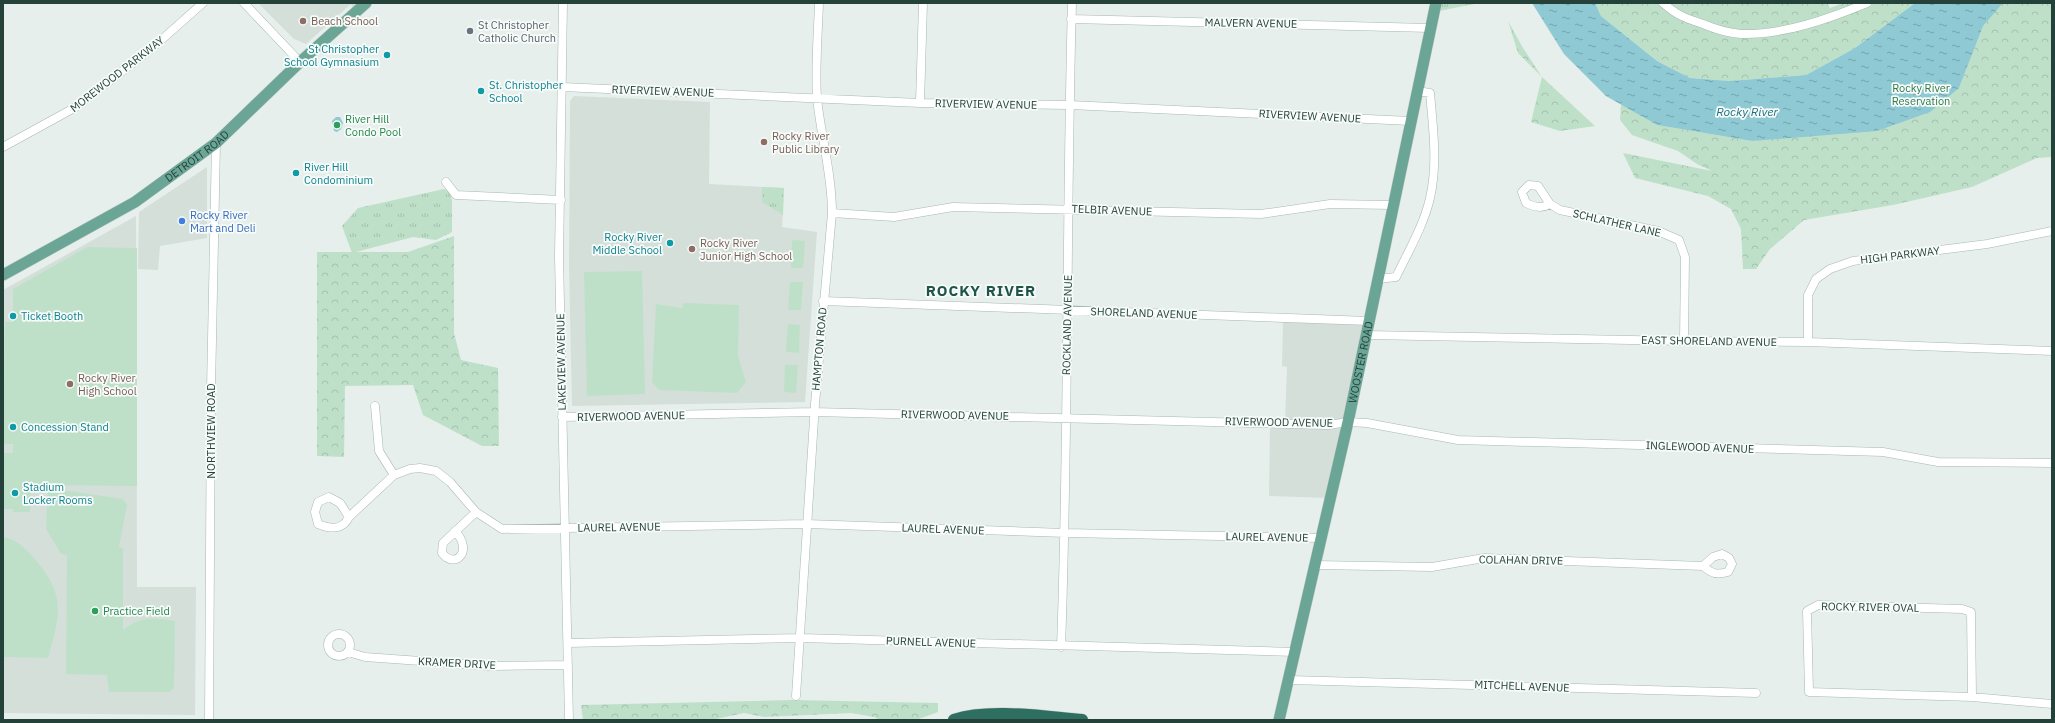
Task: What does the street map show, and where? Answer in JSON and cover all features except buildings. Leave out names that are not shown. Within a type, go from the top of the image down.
[{"type":"highway","points":[[958,718],[1008,715],[1082,720]]},
{"type":"main road","name":"DETROIT ROAD","points":[[3,275],[136,202],[216,142],[300,62],[366,3]]},
{"type":"main road","name":"WOOSTER ROAD","points":[[1280,715],[1348,422],[1436,3]]},
{"type":"street","name":"MOREWOOD PARKWAY","points":[[5,146],[76,107],[151,49],[203,3]]},
{"type":"street","points":[[244,3],[300,62]]},
{"type":"street","name":"LAKEVIEW AVENUE","points":[[563,3],[559,257],[569,720]]},
{"type":"street","name":"HAMPTON ROAD","points":[[796,696],[801,638],[814,412],[832,213],[832,188],[825,155],[817,97],[819,3]]},
{"type":"street","points":[[920,103],[923,3]]},
{"type":"street","name":"ROCKLAND AVENUE","points":[[1061,646],[1065,533],[1065,418],[1072,3]]},
{"type":"street","points":[[1663,3],[1676,15],[1721,31],[1741,34],[1778,31],[1840,14],[1867,3]]},
{"type":"street","name":"MALVERN AVENUE","points":[[1071,19],[1430,28]]},
{"type":"street","name":"RIVERVIEW AVENUE","points":[[562,87],[817,97],[920,103],[1070,106],[1411,121]]},
{"type":"street","points":[[1378,279],[1396,277],[1416,237],[1430,198],[1435,157],[1430,93],[1417,91]]},
{"type":"street","points":[[3,136],[5,146]]},
{"type":"street","name":"NORTHVIEW ROAD","points":[[209,719],[211,388],[216,142]]},
{"type":"street","points":[[446,182],[456,195],[561,200]]},
{"type":"street","name":"TELBIR AVENUE","points":[[832,213],[894,217],[953,207],[1261,214],[1330,204],[1393,205]]},
{"type":"street","name":"SCHLATHER LANE","points":[[1550,204],[1560,210],[1658,231],[1679,240],[1685,257],[1684,341]]},
{"type":"street","name":"HIGH PARKWAY","points":[[1808,342],[1808,295],[1816,279],[1830,269],[1853,261],[1987,244],[2052,231]]},
{"type":"street","name":"SHORELAND AVENUE","points":[[823,301],[1369,321]]},
{"type":"street","name":"EAST SHORELAND AVENUE","points":[[1367,335],[1808,342],[2052,352]]},
{"type":"street","points":[[349,517],[394,475],[379,451],[375,406]]},
{"type":"street","name":"RIVERWOOD AVENUE","points":[[562,417],[814,412],[1328,425],[1348,422]]},
{"type":"street","name":"INGLEWOOD AVENUE","points":[[1348,422],[1367,423],[1458,440],[1883,452],[1938,462],[2052,463]]},
{"type":"street","name":"LAUREL AVENUE","points":[[394,475],[410,469],[420,468],[436,471],[450,482],[476,512],[502,529],[807,524],[1065,533],[1321,538]]},
{"type":"street","points":[[455,531],[476,512]]},
{"type":"street","name":"COLAHAN DRIVE","points":[[1315,566],[1432,567],[1484,558],[1703,566]]},
{"type":"street","name":"ROCKY RIVER OVAL","points":[[1972,697],[1971,612],[1962,609],[1818,605],[1807,611],[1809,692],[1972,697],[2052,704]]},
{"type":"street","name":"PURNELL AVENUE","points":[[568,643],[801,638],[1295,652]]},
{"type":"street","name":"KRAMER DRIVE","points":[[348,652],[365,657],[490,666],[568,665]]},
{"type":"street","name":"MITCHELL AVENUE","points":[[1289,680],[1756,693]]},
{"type":"shaded area","name":"Beach School","points":[[258,3],[372,3],[356,18],[351,4],[306,44],[294,39]]},
{"type":"shaded area","name":"Rocky River Junior High School","points":[[574,96],[710,102],[709,184],[784,188],[782,227],[817,232],[805,402],[572,406],[569,266],[570,101]]},
{"type":"shaded area","points":[[207,167],[207,238],[160,246],[158,270],[138,269],[139,212]]},
{"type":"shaded area","name":"Rocky River High School","points":[[136,216],[137,587],[196,587],[195,715],[3,713],[3,290]]},
{"type":"shaded area","points":[[1283,322],[1366,324],[1328,498],[1269,496],[1270,421],[1285,421],[1287,367],[1282,366]]},
{"type":"green space","points":[[1440,3],[1479,3],[1439,11]]},
{"type":"green space","points":[[1595,3],[1827,3],[1830,8],[1843,3],[1915,3],[1855,48],[1806,75],[1730,81],[1690,78],[1657,61],[1601,16]]},
{"type":"green space","points":[[2003,3],[2052,3],[2052,157],[2037,158],[1972,187],[1893,205],[1804,220],[1770,249],[1756,269],[1743,269],[1741,229],[1731,209],[1708,196],[1635,178],[1623,153],[1712,171],[1697,164],[1678,151],[1632,135],[1620,120],[1621,104],[1657,125],[1752,141],[1789,137],[1959,88],[1983,25]]},
{"type":"green space","points":[[1508,21],[1523,48],[1542,77],[1518,53]]},
{"type":"green space","points":[[1542,77],[1595,126],[1560,131],[1531,122]]},
{"type":"green space","points":[[762,187],[784,188],[783,215],[762,202]]},
{"type":"green space","points":[[444,189],[450,192],[452,200],[452,232],[436,240],[413,237],[352,253],[342,226],[358,208]]},
{"type":"green space","points":[[454,236],[454,333],[461,360],[498,368],[499,446],[482,446],[423,415],[413,385],[345,386],[344,457],[317,456],[317,252],[408,252]]},
{"type":"green space","points":[[792,240],[805,241],[803,268],[791,268]]},
{"type":"green space","points":[[87,247],[137,248],[137,486],[31,485],[30,512],[13,512],[13,509],[3,509],[3,453],[13,453],[13,444],[3,444],[5,322],[13,322],[13,289]]},
{"type":"green space","points":[[642,271],[645,394],[587,396],[584,272]]},
{"type":"green space","points":[[790,282],[803,282],[801,310],[788,310]]},
{"type":"green space","points":[[683,303],[739,305],[738,356],[746,382],[737,393],[659,390],[652,382],[656,304],[682,308]]},
{"type":"green space","points":[[788,324],[800,325],[799,353],[786,352]]},
{"type":"green space","points":[[785,365],[798,365],[796,393],[784,392]]},
{"type":"green space","points":[[48,488],[123,499],[127,505],[119,547],[123,548],[123,630],[142,620],[154,618],[175,621],[174,688],[169,692],[109,692],[107,675],[66,674],[67,555],[61,554],[46,529]]},
{"type":"green space","points":[[3,537],[16,541],[30,554],[44,570],[56,593],[58,616],[48,658],[3,657]]},
{"type":"green space","points":[[792,700],[938,703],[938,712],[919,719],[905,720],[880,720],[874,717],[851,713],[764,717],[744,713],[716,719],[583,720],[581,705]]},
{"type":"water","name":"Rocky River","points":[[1532,3],[1595,3],[1601,16],[1657,61],[1690,78],[1730,81],[1806,75],[1855,48],[1915,3],[2003,3],[1983,26],[1959,88],[1930,112],[1877,131],[1752,141],[1657,125],[1606,96],[1564,54]]},
{"type":"water","name":"River Hill Condo Pool","points":[[336,117],[340,117],[343,123],[341,129],[337,132],[334,131],[332,121]]},
{"type":"place","name":"Beach School","points":[[303,21]]},
{"type":"place","name":"St Christopher Catholic Church","points":[[470,31]]},
{"type":"place","name":"St Christopher School Gymnasium","points":[[387,55]]},
{"type":"place","name":"St. Christopher School","points":[[481,91]]},
{"type":"place","name":"River Hill Condo Pool","points":[[337,125]]},
{"type":"place","name":"Rocky River Public Library","points":[[764,142]]},
{"type":"place","name":"River Hill Condominium","points":[[296,173]]},
{"type":"place","name":"Rocky River Mart and Deli","points":[[182,221]]},
{"type":"place","name":"Rocky River Middle School","points":[[670,243]]},
{"type":"place","name":"Rocky River Junior High School","points":[[692,249]]},
{"type":"place","name":"Ticket Booth","points":[[13,316]]},
{"type":"place","name":"Rocky River High School","points":[[70,384]]},
{"type":"place","name":"Concession Stand","points":[[13,427]]},
{"type":"place","name":"Stadium Locker Rooms","points":[[15,493]]},
{"type":"place","name":"Practice Field","points":[[95,611]]},
{"type":"district","name":"ROCKY RIVER","points":[[981,291]]},
{"type":"park label","name":"Rocky River Reservation","points":[[1921,94]]}]
